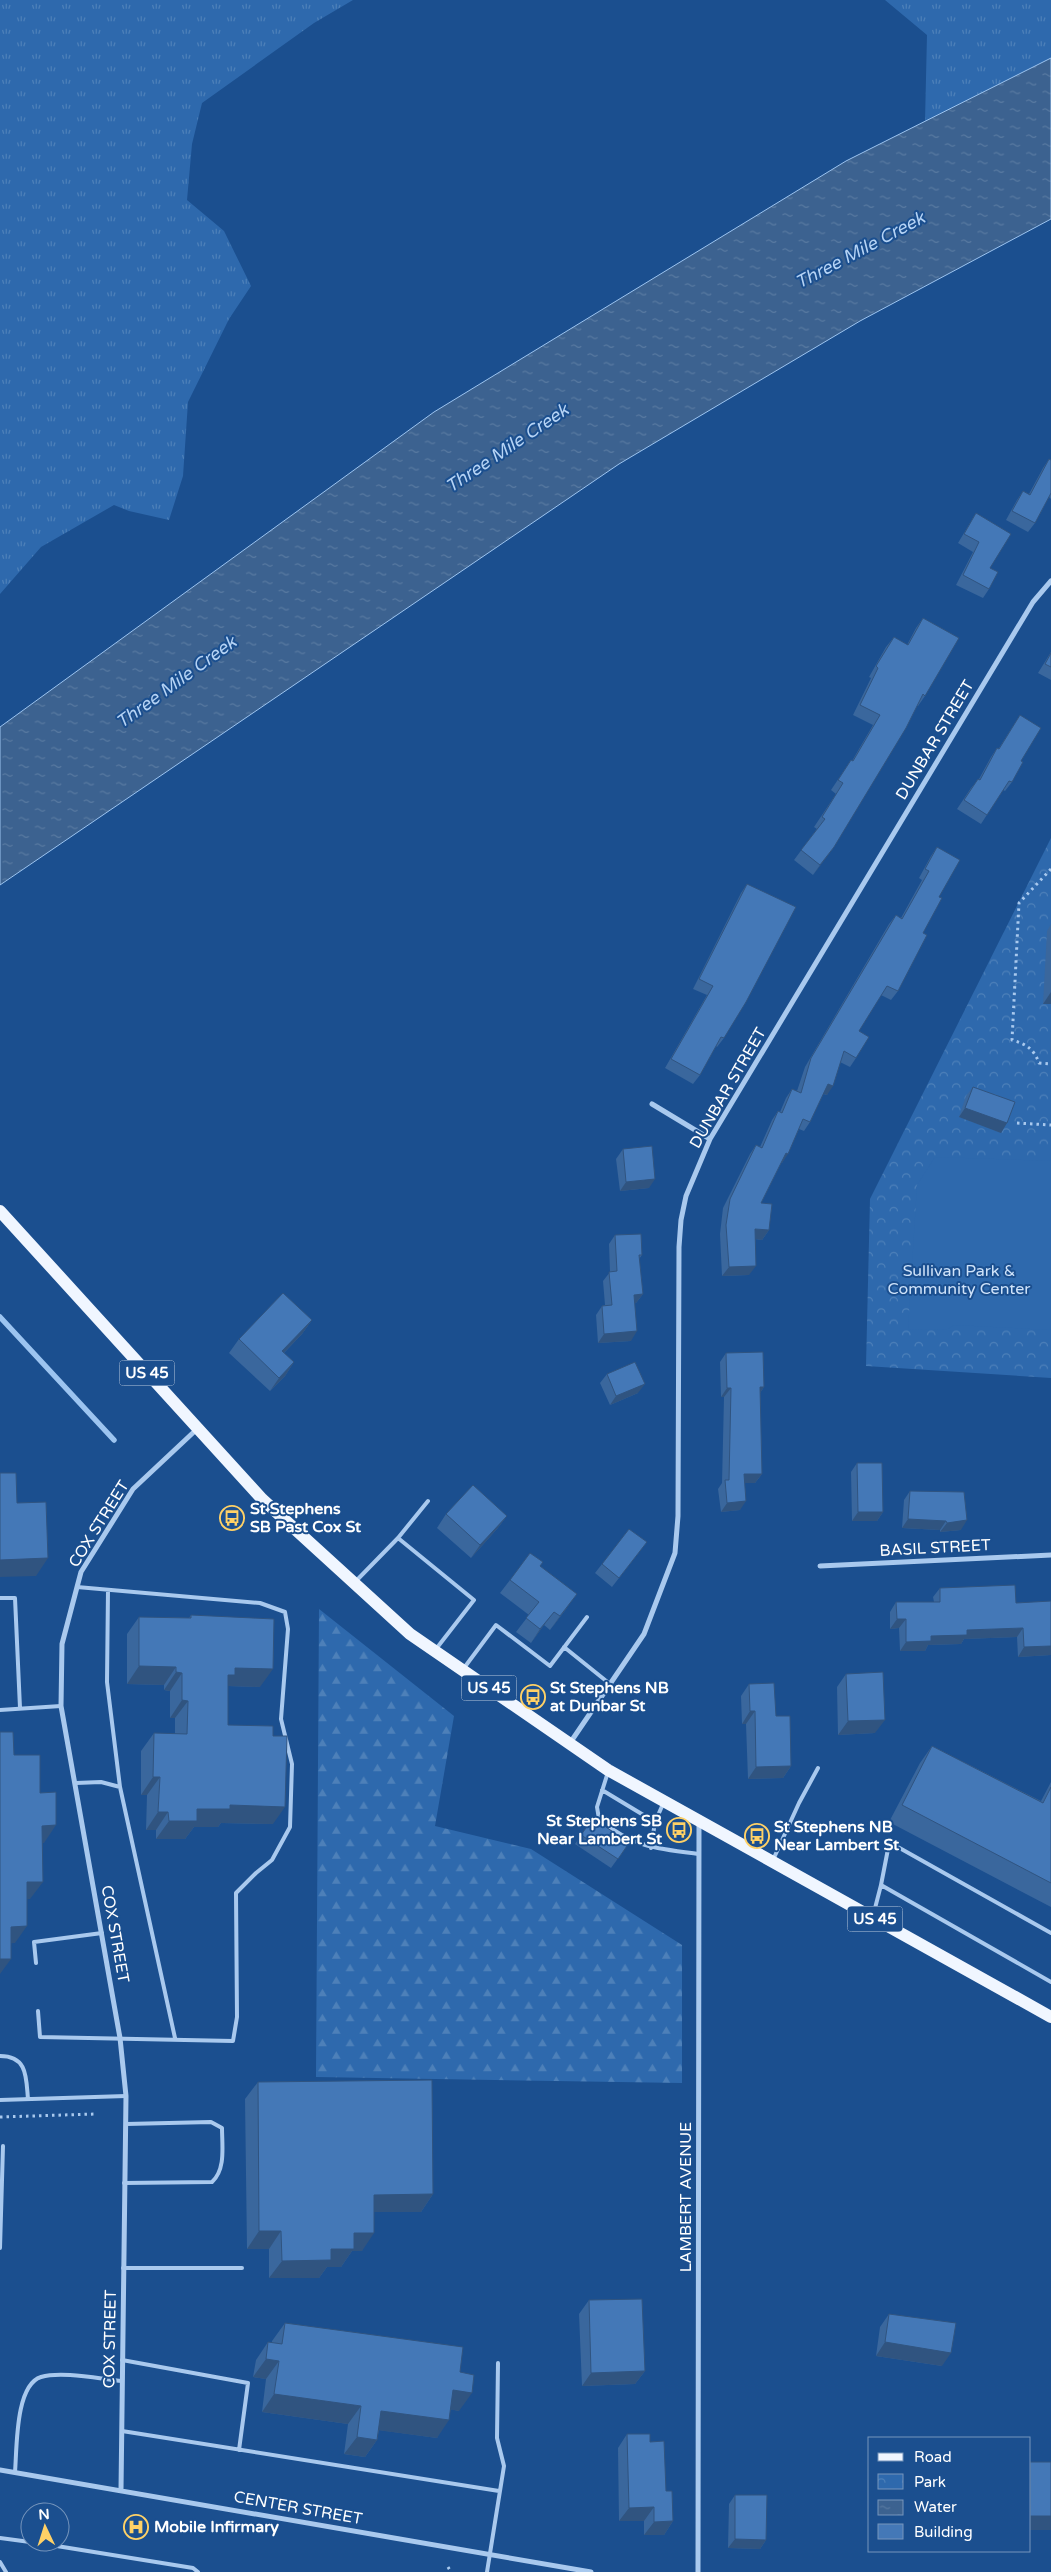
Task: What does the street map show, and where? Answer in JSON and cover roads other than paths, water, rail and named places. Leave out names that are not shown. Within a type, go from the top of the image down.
[{"type":"main road","name":"US 45","points":[[0,1211],[262,1499],[410,1634],[608,1770],[1051,2018]]},
{"type":"street","name":"DUNBAR STREET","points":[[570,1743],[644,1634],[663,1591],[675,1553],[678,1516],[679,1247],[681,1220],[686,1196],[710,1139],[1033,602],[1051,581]]},
{"type":"street","points":[[652,1104],[710,1139]]},
{"type":"street","name":"COX STREET","points":[[121,2490],[126,2096],[120,2038],[61,1706],[62,1644],[81,1572],[133,1489],[197,1428]]},
{"type":"street","name":"BASIL STREET","points":[[820,1566],[1051,1555]]},
{"type":"street","name":"LAMBERT AVENUE","points":[[698,2572],[699,1821]]},
{"type":"street","name":"CENTER STREET","points":[[0,2470],[591,2572]]},
{"type":"lane","points":[[354,1584],[398,1538],[428,1501]]},
{"type":"lane","points":[[398,1538],[474,1600],[434,1651]]},
{"type":"lane","points":[[38,2011],[40,2037],[233,2040],[237,2018],[236,1893],[272,1860],[290,1827],[292,1764],[282,1719],[288,1629],[284,1612],[260,1603],[77,1587]]},
{"type":"lane","points":[[108,1590],[107,1682],[120,1786],[175,2038]]},
{"type":"lane","points":[[0,1598],[15,1598],[20,1708]]},
{"type":"lane","points":[[462,1670],[496,1625],[550,1666],[587,1617]]},
{"type":"lane","points":[[564,1647],[610,1684]]},
{"type":"lane","points":[[0,1710],[61,1706]]},
{"type":"lane","points":[[772,1862],[799,1803],[818,1768]]},
{"type":"lane","points":[[608,1770],[597,1807],[599,1819],[615,1832],[651,1848],[699,1854]]},
{"type":"lane","points":[[76,1783],[100,1782],[120,1786]]},
{"type":"lane","points":[[602,1790],[654,1822]]},
{"type":"lane","points":[[651,1848],[654,1822],[664,1802]]},
{"type":"lane","points":[[873,1918],[882,1885],[888,1849],[896,1846],[1051,1933]]},
{"type":"lane","points":[[882,1885],[1051,1982]]},
{"type":"lane","points":[[36,1963],[34,1942],[102,1933]]},
{"type":"lane","points":[[0,2056],[10,2056],[19,2061],[25,2073],[28,2099]]},
{"type":"lane","points":[[0,2100],[126,2096]]},
{"type":"lane","points":[[124,2183],[212,2182],[219,2175],[222,2156],[222,2128],[211,2122],[126,2124]]},
{"type":"lane","points":[[0,2248],[3,2146]]},
{"type":"lane","points":[[124,2268],[242,2268]]},
{"type":"lane","points":[[122,2360],[248,2383],[239,2450]]},
{"type":"lane","points":[[487,2572],[498,2491],[504,2466],[497,2438],[498,2363]]},
{"type":"lane","points":[[15,2472],[22,2397],[31,2383],[41,2377],[57,2375],[122,2381]]},
{"type":"lane","points":[[122,2431],[498,2491]]},
{"type":"lane","points":[[0,2538],[20,2541]]},
{"type":"lane","points":[[70,2548],[193,2568],[198,2572]]},
{"type":"lane","points":[[0,2562],[6,2572]]},
{"type":"water","name":"Three Mile Creek","points":[[1051,58],[1051,219],[860,321],[619,464],[0,885],[0,727],[434,412],[846,161]]},
{"type":"waterway","points":[[0,1317],[114,1440]]},
{"type":"place","name":"St Stephens SB Past Cox St","points":[[232,1518]]},
{"type":"place","name":"St Stephens NB at Dunbar St","points":[[533,1697]]},
{"type":"place","name":"St Stephens SB Near Lambert St","points":[[679,1830]]},
{"type":"place","name":"St Stephens NB Near Lambert St","points":[[757,1836]]},
{"type":"place","name":"Mobile Infirmary","points":[[136,2527]]},
{"type":"park label","name":"Sullivan Park & Community Center","points":[[959,1280]]}]
